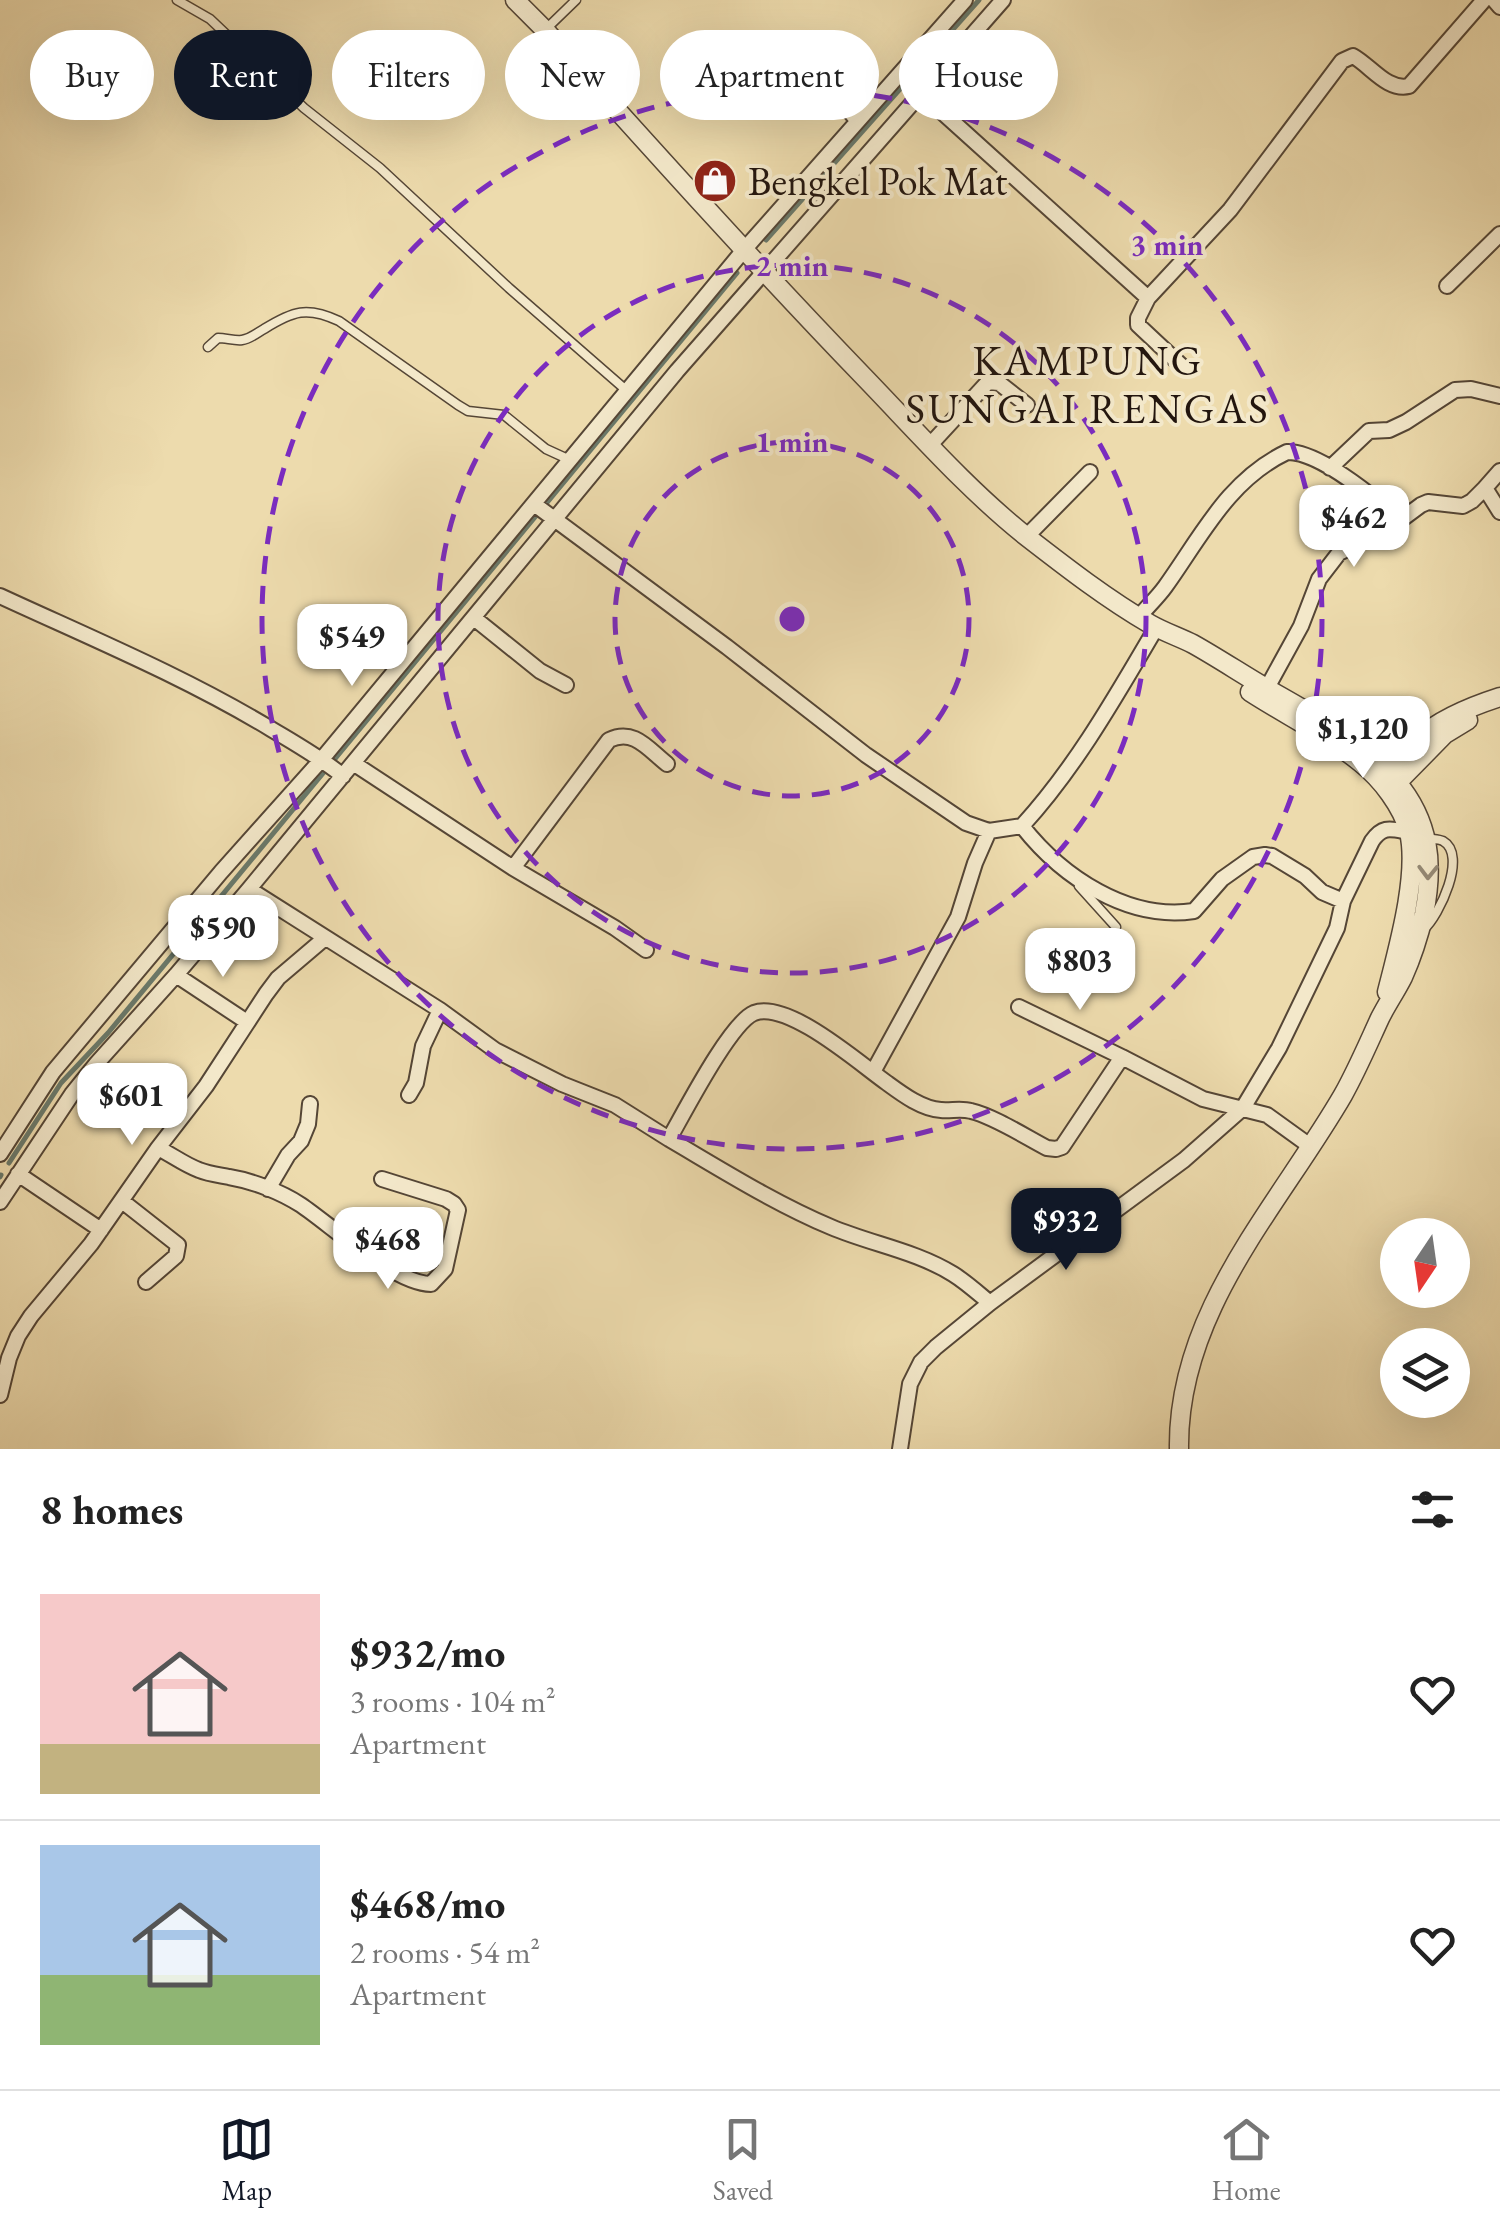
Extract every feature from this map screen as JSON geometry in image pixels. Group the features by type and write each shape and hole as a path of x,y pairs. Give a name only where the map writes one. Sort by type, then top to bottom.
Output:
{"street":[{"path":"515,0 545,30"},
{"path":"0,1154 54,1072 221,872 336,766 474,618 545,511 570,460 743,251 965,0"},
{"path":"978,30 1004,0"},
{"path":"1184,369 1138,326 1148,298 1230,210 1342,61 1353,56 1392,86 1409,86 1484,0"},
{"path":"1494,0 1500,7"},
{"path":"0,1202 93,1064 176,976 248,889 336,766 545,511 677,370 899,119"},
{"path":"626,120 743,251 989,506 1117,604 1381,754 1418,750 1500,706"},
{"path":"950,120 1148,298"},
{"path":"1447,286 1500,234"},
{"path":"930,445 988,382 999,383 1027,404"},
{"path":"1330,468 1369,431 1389,430 1406,422 1455,390 1471,389 1500,396"},
{"path":"1139,618 1229,494 1287,452 1296,452 1330,468 1371,494 1400,520"},
{"path":"1267,688 1301,626 1318,579 1339,553 1390,528 1428,502 1462,506 1472,502 1500,470"},
{"path":"1027,536 1090,472"},
{"path":"1485,488 1500,512"},
{"path":"545,511 866,754 966,823 989,831 1022,826 1041,805 1160,630"},
{"path":"0,596 238,710 513,868 646,950"},
{"path":"474,618 540,672 566,685"},
{"path":"1160,630 1389,783"},
{"path":"1389,783 1441,722 1500,697"},
{"path":"513,868 609,740 618,736 635,738 666,764"},
{"path":"1359,744 1418,830 1381,1016"},
{"path":"1178,1449 1178,1428 1194,1350 1217,1295 1252,1233 1342,1096 1404,975 1424,911 1430,873 1418,830 1414,790 1418,750"},
{"path":"1022,826 1070,875 1141,909 1164,914 1189,912 1200,906 1222,879 1253,857 1265,855 1343,901"},
{"path":"900,1449 910,1384 920,1362 990,1302 1184,1160 1243,1108 1279,1048 1337,928 1343,901 1378,832 1418,830"},
{"path":"873,1072 958,916 989,831"},
{"path":"248,889 440,1010 495,1050 615,1105 732,1178 797,1212 950,1272 990,1302"},
{"path":"0,1395 18,1336 206,1086 278,978 325,938"},
{"path":"176,976 247,1022"},
{"path":"1019,1007 1186,1092 1267,1115 1310,1146"},
{"path":"409,1096 440,1010"},
{"path":"669,1139 728,1040 749,1015 761,1011 818,1031 926,1107 975,1111 1047,1148 1062,1147 1122,1057"},
{"path":"54,1072 93,1064"},
{"path":"268,1189 288,1155 301,1142 310,1104"},
{"path":"158,1148 198,1170 233,1177 299,1204 390,1268 416,1283 431,1284 446,1269 458,1210 446,1199 382,1179"},
{"path":"18,1174 101,1230"},
{"path":"122,1201 178,1245 176,1256 146,1282"}],"lane":[{"path":"177,0 210,19 304,108 380,168 626,390"},
{"path":"545,30 576,0"},
{"path":"208,348 218,338 247,340 292,313 329,316 458,406 504,415 546,449 570,460"},
{"path":"1070,875 1116,927"}],"waterway":[{"path":"766,240 979,0"},
{"path":"9,1163 61,1083 108,1033 737,273"}],"place":[{"name":"Bengkel Pok Mat","path":"715,181"}],"district":[{"name":"KAMPUNG SUNGAI RENGAS","path":"1088,384"}]}
